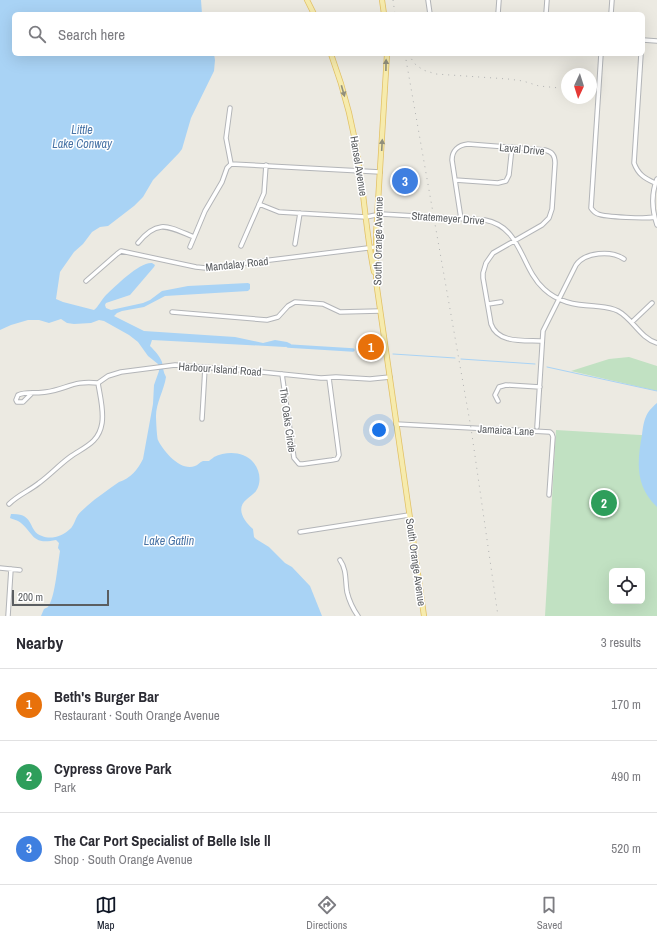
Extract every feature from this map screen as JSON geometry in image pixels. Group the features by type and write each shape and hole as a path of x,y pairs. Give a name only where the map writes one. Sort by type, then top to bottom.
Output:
{"main road":[{"path":"307,0 313,12"},
{"path":"382,0 384,12"},
{"name":"Hansel Avenue","path":"332,56 345,97 353,131 360,171 369,248 376,281"},
{"name":"South Orange Avenue","path":"386,56 376,247 376,281 424,616"}],"street":[{"path":"428,0 430,12"},
{"path":"498,12 499,0"},
{"path":"546,12 548,0"},
{"path":"611,12 612,0"},
{"path":"645,40 657,41"},
{"path":"601,56 591,204 594,211 601,215 646,218 654,217"},
{"path":"641,56 634,163 644,178 656,181 653,200 654,217 657,225"},
{"path":"190,247 205,211 230,165 226,138 230,108"},
{"name":"Laval Drive","path":"461,219 452,156 454,151 460,146 468,144 545,150 552,153 555,159 551,214 542,225 514,241"},
{"path":"455,180 498,183 506,181 509,175 512,147"},
{"path":"230,165 266,165 380,172"},
{"path":"241,246 264,193 266,165"},
{"name":"Stratemeyer Drive","path":"259,204 279,212 366,217 378,214 484,220 498,224 508,231 542,288 558,300 574,305 612,308 623,314 648,338 657,343"},
{"path":"295,244 300,213"},
{"path":"138,243 149,231 160,227 172,228 194,237"},
{"path":"514,241 493,253 486,262 483,273 491,324 493,330 502,337 508,339 542,341"},
{"name":"Mandalay Road","path":"86,281 121,251 206,268 376,247"},
{"path":"538,427 543,331 558,300 576,265 584,256 600,254 616,255 624,258"},
{"path":"172,312 267,320 278,316 292,304 304,302 323,304 340,312 380,311"},
{"path":"488,304 501,302"},
{"path":"632,322 652,303"},
{"name":"Harbour Island Road","path":"32,393 47,392 81,382 98,383 108,376 121,372 158,367 186,366 321,378 370,379 390,377"},
{"path":"202,419 205,368"},
{"name":"The Oaks Circle","path":"282,374 294,458 299,464 332,460 337,458 339,455 329,378"},
{"path":"9,504 17,497 38,484 95,439 100,430 103,416 98,383"},
{"path":"498,401 495,395 499,387 506,385 540,387"},
{"name":"Jamaica Lane","path":"396,424 550,432 553,437 549,495"},
{"path":"300,532 409,515"},
{"path":"340,560 344,566 350,599 358,616"},
{"path":"0,568 20,570"},
{"path":"8,616 10,569"}],"green space":[{"path":"629,357 657,366 657,391 571,371 609,359"},
{"path":"556,430 657,436 657,616 545,616"}],"water":[{"path":"0,0 201,0 202,12 12,12 12,56 214,56 215,60 214,71 191,118 182,149 153,180 143,197 134,206 108,226 100,227 92,232 83,244 74,252 60,272 56,299 94,310 106,295 134,270 152,263 155,265 154,267 130,295 106,303 106,308 111,310 143,303 150,300 162,291 188,286 250,284 250,289 248,291 165,296 144,307 122,311 114,316 144,331 235,337 263,343 275,340 291,344 291,346 285,347 152,340 150,346 161,360 166,377 156,411 157,436 160,445 168,455 184,466 195,466 203,461 209,461 219,455 229,453 240,454 249,458 253,462 259,472 260,480 255,492 243,503 241,510 242,514 253,529 254,537 269,547 285,563 292,567 310,586 322,616 41,616 44,609 49,606 53,595 60,551 58,548 59,543 56,540 41,541 37,539 18,521 10,518 11,514 19,514 28,519 37,534 49,538 57,537 64,534 71,528 79,514 91,503 119,482 127,479 133,473 143,459 153,404 154,385 159,371 158,364 148,356 138,342 129,335 104,321 99,320 91,323 74,324 67,323 61,319 49,323 39,320 28,320 0,330"},
{"path":"657,403 657,507 650,499 641,482 639,473 639,455 644,421 650,410"}],"waterway":[{"path":"288,346 353,350"},
{"path":"393,354 455,358"},
{"path":"461,359 535,364"},
{"path":"547,367 657,391"}],"railway":[{"path":"393,0 395,12"},
{"path":"405,56 471,428 498,616"},
{"path":"409,56 415,64 423,70 436,74 508,79 523,81 539,86 560,88"}],"place":[{"name":"The Car Port Specialist of Belle Isle ll","path":"405,181"},
{"name":"Beth's Burger Bar","path":"371,347"},
{"name":"Cypress Grove Park","path":"604,503"}],"water label":[{"name":"Little Lake Conway","path":"82,137"},
{"name":"Lake Gatlin","path":"169,541"}]}
